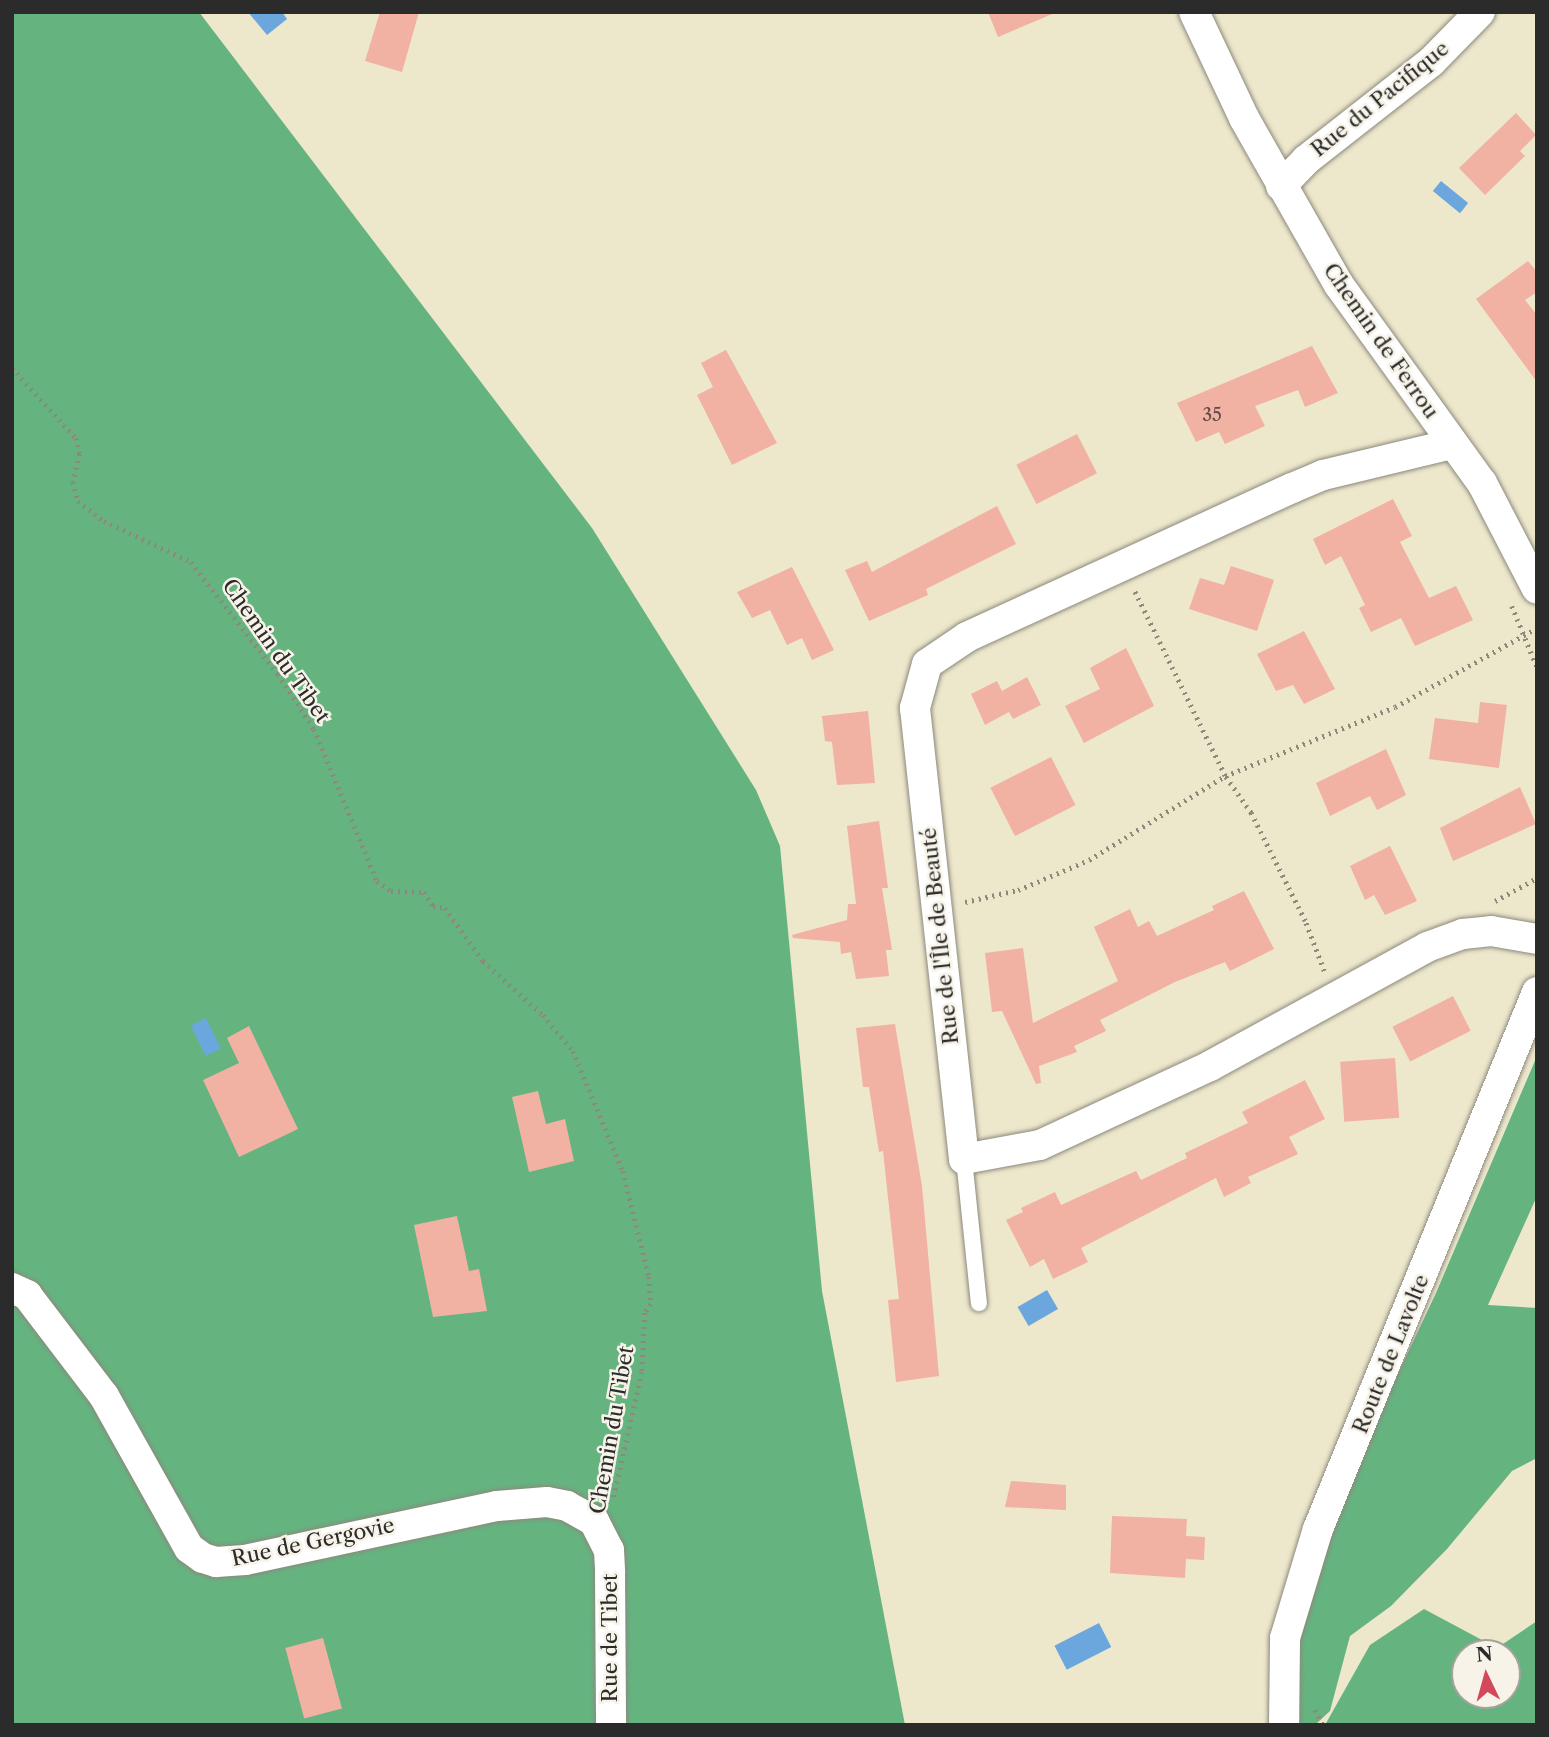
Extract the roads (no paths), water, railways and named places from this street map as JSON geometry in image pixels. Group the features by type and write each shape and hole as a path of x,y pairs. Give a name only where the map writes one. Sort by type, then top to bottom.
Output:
{"street":[{"name":"Chemin de Ferrou","path":"1194,12 1281,186 1356,312 1482,484 1537,589"},
{"name":"Rue du Pacifique","path":"1281,186 1306,160 1431,62 1480,12"},
{"name":"Rue de l'Île de Beauté","path":"964,1159 915,708 927,664 967,637 1323,475 1452,444"},
{"path":"964,1159 1040,1145 1210,1066 1427,947 1463,934 1491,931 1537,939"},
{"name":"Route de Lavolte","path":"1284,1725 1285,1639 1318,1529 1537,992"},
{"name":"Rue de Gergovie","path":"12,1288 27,1295 104,1396 189,1548 203,1558 216,1562 245,1560 441,1515 547,1502 567,1506 594,1521 608,1550"},
{"name":"Rue de Tibet","path":"608,1550 611,1725"}],"lane":[{"path":"964,1159 979,1303"}],"water":[{"path":"248,12 282,12 287,19 267,35"},
{"path":"1441,181 1468,203 1460,213 1433,191"},
{"path":"206,1018 221,1049 206,1056 191,1025"},
{"path":"1047,1290 1058,1309 1029,1326 1018,1307"},
{"path":"1099,1623 1111,1647 1067,1670 1054,1646"}]}
